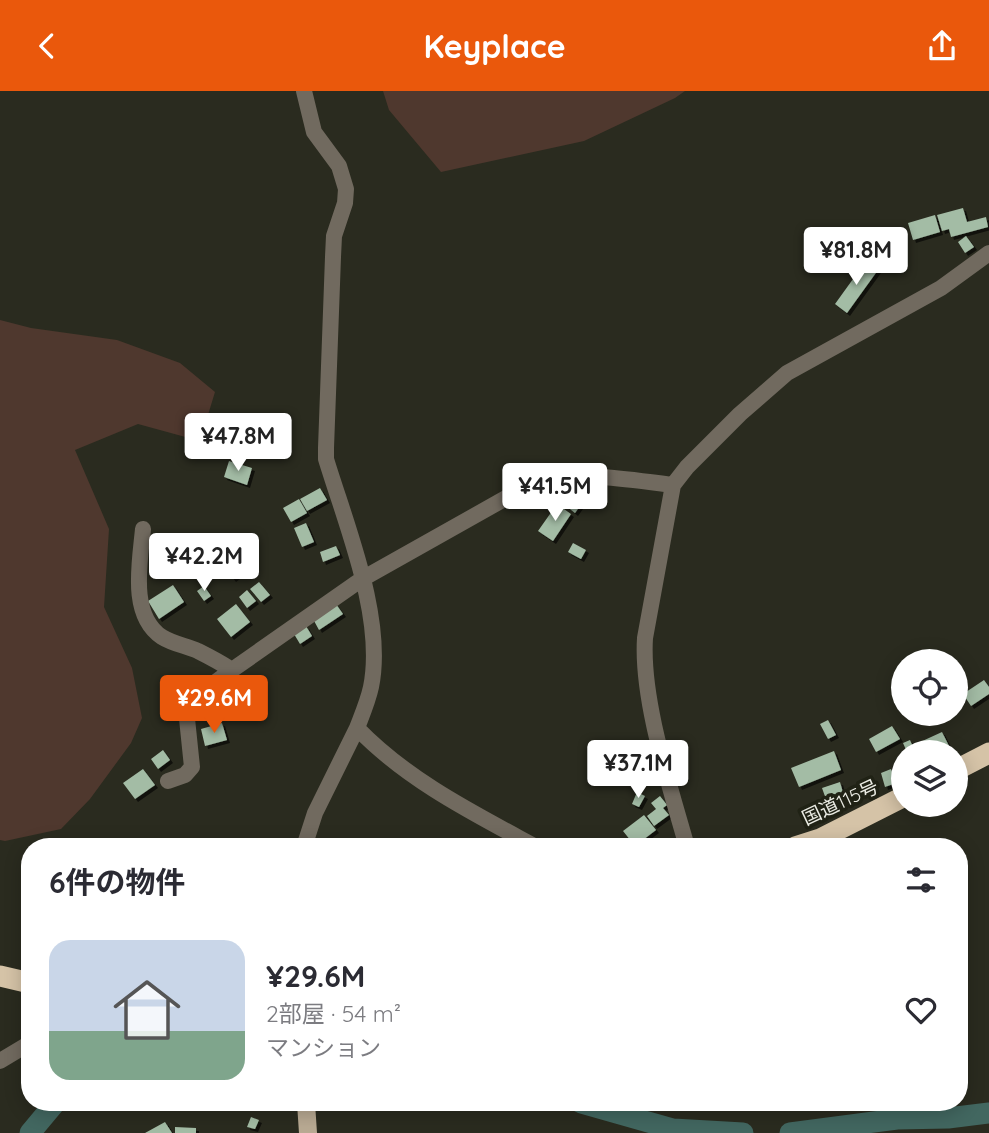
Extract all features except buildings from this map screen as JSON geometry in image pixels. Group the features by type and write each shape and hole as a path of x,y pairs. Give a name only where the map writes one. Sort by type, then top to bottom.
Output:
{"highway":[{"path":"968,764 989,753"},
{"name":"国道115号","path":"822,838 891,803"},
{"path":"0,977 21,981"}],"main road":[{"path":"307,1111 309,1133"}],"street":[{"path":"304,91 314,132 339,166 346,190 334,236 332,257 326,460 362,579 374,653 371,687 357,728 316,813 307,838"},
{"path":"685,838 652,709 644,660 645,638 673,485 687,467 772,384 787,373 941,288 989,253"},
{"path":"168,781 185,775 192,767 186,709 194,698 362,579 538,479 564,475 598,475 673,485"},
{"path":"143,529 139,590 144,614 152,627 163,638 197,651 232,670"},
{"path":"357,728 378,750 419,780 520,838"},
{"path":"0,1061 21,1048"}],"shaded area":[{"path":"383,91 685,91 584,141 441,172 389,110"},
{"path":"0,320 31,328 117,340 180,363 215,392 200,441 138,424 75,450 109,529 104,607 132,668 142,718 131,743 90,799 61,829 5,841 0,840"}],"waterway":[{"path":"30,1133 48,1111"},
{"path":"609,1111 673,1129 743,1133"},
{"path":"790,1133 897,1119 948,1118 989,1113"}]}
